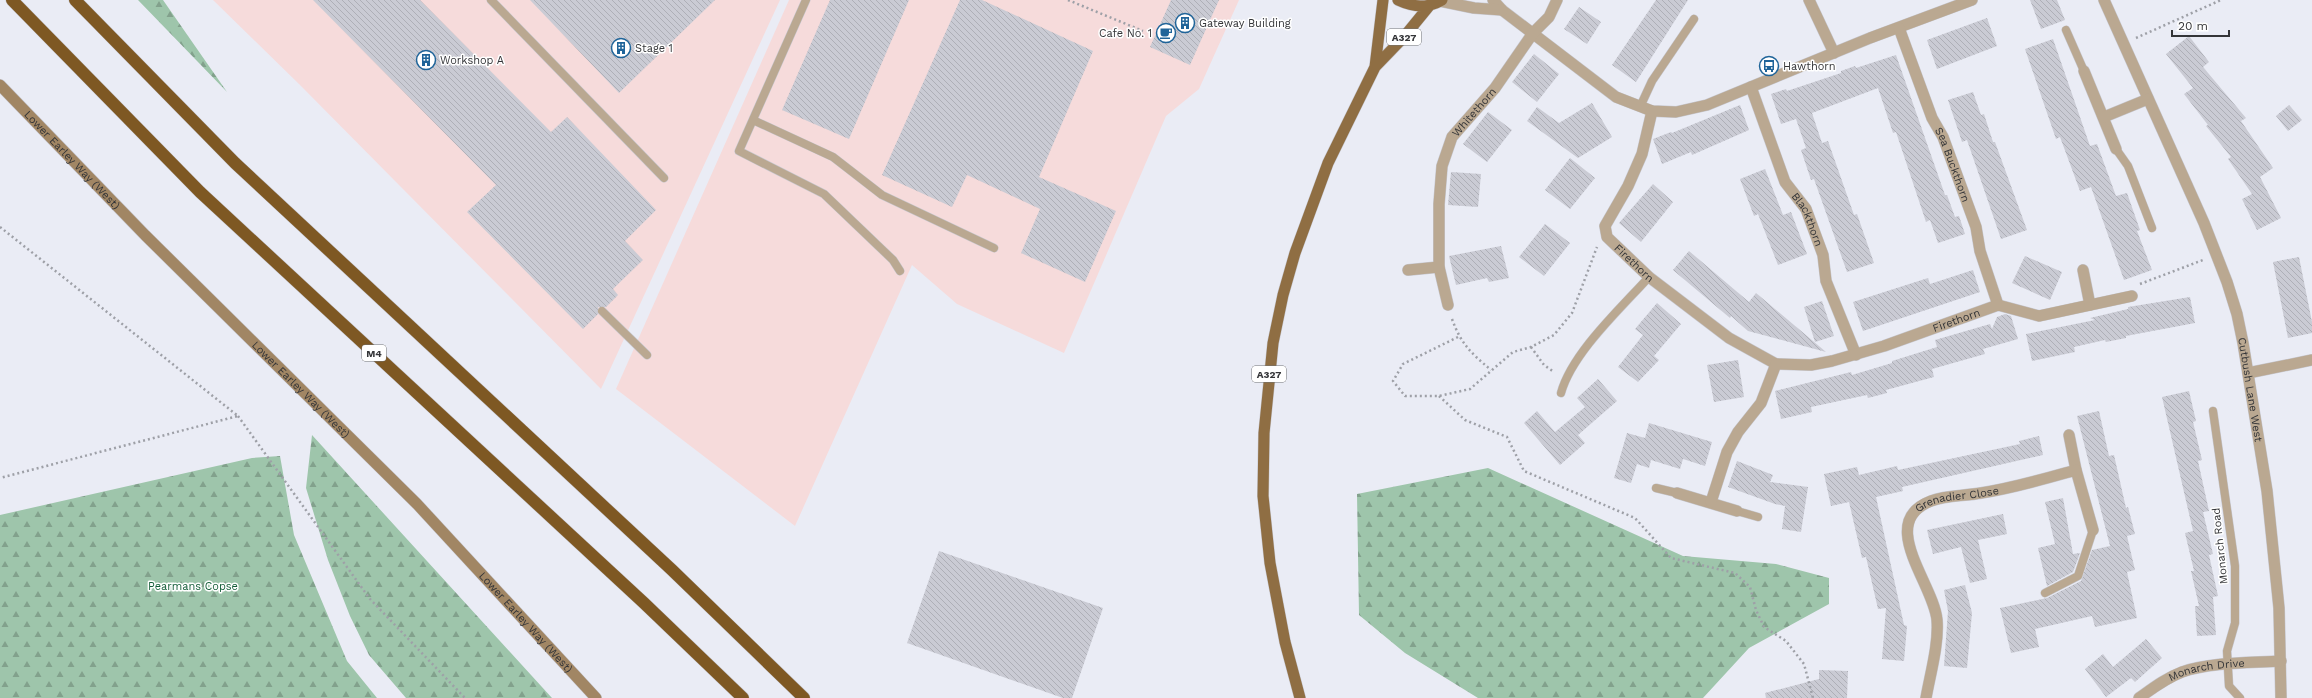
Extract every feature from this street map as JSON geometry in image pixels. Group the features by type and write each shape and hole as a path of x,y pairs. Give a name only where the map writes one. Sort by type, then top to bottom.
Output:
{"highway":[{"name":"M4","path":"12,0 200,192 644,603 743,698"},
{"path":"75,0 235,163 672,570 804,698"}],"main road":[{"name":"A327","path":"1375,67 1383,0"},
{"path":"1398,0 1408,5 1438,2"},
{"name":"A327","path":"1300,698 1285,642 1270,563 1263,496 1268,388 1273,343 1283,295 1305,220 1328,163 1375,67 1438,2"},
{"name":"Lower Earley Way (West)","path":"0,85 145,235 417,504 596,698"}],"street":[{"path":"1493,0 1502,10 1616,97 1652,111 1676,112 1690,110 1970,0"},
{"name":"Whitethorn","path":"1448,305 1439,267 1439,204 1442,166 1452,137 1495,88 1533,33 1549,17 1557,0"},
{"path":"1809,0 1834,53"},
{"name":"Cutbush Lane West","path":"2104,0 2204,223 2227,282 2240,328 2268,499 2279,608 2281,698"},
{"path":"1438,2 1474,8 1502,10"},
{"name":"Sea Buckthorn","path":"1899,28 1932,118 1943,137 1976,228 1980,251 1998,304"},
{"path":"2084,71 2116,149"},
{"name":"Blackthorn","path":"1750,87 1785,182 1806,209 1823,255 1826,281 1856,355"},
{"path":"2104,117 2148,99"},
{"name":"Firethorn","path":"1652,111 1642,154 1628,186 1605,226 1607,237 1649,277 1729,338 1776,364 1811,365 1856,355 1961,319 1998,304"},
{"path":"1408,270 1439,267"},
{"path":"2083,270 2090,305"},
{"path":"1998,304 2039,316 2132,296"},
{"path":"2248,374 2312,360"},
{"path":"1711,502 1727,452 1738,432 1761,403 1776,364"},
{"path":"2069,435 2076,470 2093,530"},
{"name":"Grenadier Close","path":"1926,698 1933,658 1937,620 1931,596 1912,559 1907,536 1908,521 1917,507 1932,500 2028,484 2076,470"},
{"path":"1677,493 1737,511"},
{"name":"Monarch Drive","path":"2139,698 2166,680 2183,672 2228,665 2281,662"}],"lane":[{"path":"491,0 664,178"},
{"path":"806,0 739,151 824,194 893,260 900,271"},
{"path":"1640,107 1652,81 1694,19"},
{"path":"2066,30 2084,71"},
{"path":"753,120 833,157 882,195 994,248"},
{"path":"2116,149 2128,166 2152,228"},
{"path":"1561,393 1565,380 1582,352 1649,277"},
{"path":"602,310 647,355"},
{"name":"Monarch Road","path":"2213,411 2235,566 2235,623 2228,651 2228,686 2240,698"},
{"path":"1656,488 1677,493"},
{"path":"1737,511 1758,517"},
{"path":"2044,593 2078,576 2093,530"}],"path":[{"path":"1068,0 1143,31"},
{"path":"2125,48 2139,36 2221,0"},
{"path":"0,227 238,416 370,599 465,698"},
{"path":"1458,336 1403,364 1393,381 1406,396 1440,396 1470,388 1513,352 1531,347 1554,335 1572,313 1598,245 1607,237"},
{"path":"2132,296 2140,284 2206,260"},
{"path":"1448,305 1458,336 1471,353 1491,370"},
{"path":"1531,347 1544,365 1565,380"},
{"path":"1440,396 1465,420 1508,437 1524,471 1635,518 1671,558 1735,573 1750,587 1756,610 1764,627 1786,640 1804,664 1813,698"},
{"path":"0,478 238,416"}],"shaded area":[{"path":"213,0 780,0 601,389 299,84"},
{"path":"789,0 1239,0 1199,89 1166,116 1064,353 957,304 912,265 795,526 616,389"}],"green space":[{"path":"138,0 163,0 227,92"},
{"path":"312,435 552,698 406,698 369,655 350,616 328,560 306,488"},
{"name":"Pearmans Copse","path":"280,456 294,535 347,661 377,698 0,698 0,515 252,458"},
{"path":"1488,468 1683,556 1776,564 1829,578 1829,604 1749,648 1703,698 1478,698 1405,653 1359,615 1357,494"}],"building":[{"path":"313,0 420,0 551,132 567,117 656,210 625,241 643,260 613,289 618,295 606,307 598,307 598,314 583,329 467,212 496,185"},
{"name":"Stage 1","path":"530,0 715,0 619,93"},
{"path":"830,0 909,0 849,139 782,110"},
{"path":"960,0 982,0 1093,51 1039,177 1116,211 1085,282 1021,253 1040,209 967,175 952,207 882,175"},
{"name":"Gateway Building","path":"1171,0 1219,0 1190,65 1150,47"},
{"path":"1656,0 1688,0 1636,82 1612,65"},
{"path":"2030,0 2057,0 2065,20 2041,29"},
{"path":"1579,7 1601,22 1587,44 1564,29"},
{"path":"1987,18 1997,46 1937,69 1927,40"},
{"path":"2189,36 2209,62 2203,67 2246,118 2241,121 2273,168 2260,177 2281,218 2257,230 2242,199 2252,194 2228,159 2231,157 2206,126 2208,125 2184,94 2193,88 2166,54"},
{"path":"2053,39 2090,146 2097,144 2116,196 2127,193 2140,230 2137,231 2152,270 2124,280 2091,187 2080,191 2060,137 2056,139 2025,49"},
{"path":"1534,54 1559,74 1537,102 1512,82"},
{"path":"1896,55 1945,195 1947,195 1955,217 1959,216 1965,234 1938,243 1930,220 1926,222 1896,132 1893,133 1878,88 1812,113 1822,143 1828,141 1854,215 1857,214 1874,263 1847,272 1814,179 1811,180 1801,150 1806,148 1796,119 1781,124 1771,94 1786,89 1787,91 1841,73 1841,71 1855,66 1856,68"},
{"path":"1973,92 1981,115 1984,114 1993,142 1995,142 2027,230 2001,239 1967,140 1962,142 1948,100"},
{"path":"1592,103 1612,137 1578,158 1527,121 1537,107 1559,123"},
{"path":"1740,105 1749,130 1692,155 1691,152 1662,164 1653,139 1671,132 1672,133"},
{"path":"2289,105 2302,120 2288,131 2276,116"},
{"path":"1488,112 1512,130 1487,162 1463,144"},
{"path":"1570,158 1595,178 1570,209 1545,190"},
{"path":"1765,169 1783,215 1791,212 1807,254 1778,265 1758,214 1754,216 1740,179"},
{"path":"1451,172 1481,174 1478,207 1448,205"},
{"path":"1653,184 1673,202 1641,242 1619,223"},
{"path":"1545,224 1570,243 1544,276 1519,257"},
{"path":"1501,246 1509,278 1489,282 1487,278 1456,285 1449,256"},
{"path":"1689,251 1749,302 1756,293 1826,352 1748,331 1731,316 1730,318 1673,270"},
{"path":"2025,256 2062,272 2050,300 2012,283"},
{"path":"2299,257 2312,322 2312,333 2288,338 2273,262"},
{"path":"1973,270 1980,292 1863,331 1853,302 1928,278 1930,284"},
{"path":"2190,297 2195,323 2126,336 2126,338 2106,342 2105,340 2074,347 2075,352 2032,361 2026,334 2095,320 2090,318 2128,309 2128,307"},
{"path":"1822,301 1834,336 1815,342 1804,307"},
{"path":"1657,303 1681,324 1654,356 1659,360 1638,382 1618,367 1643,335 1635,329"},
{"path":"2005,314 2011,316 2018,339 1983,349 1985,354 1932,369 1934,377 1886,390 1887,393 1868,398 1867,395 1811,407 1812,412 1781,419 1775,391 1851,372 1852,375 1892,363 1892,361 1937,347 1935,340 1990,324 1992,329 1997,317"},
{"path":"1738,360 1744,397 1714,402 1707,365"},
{"path":"1598,379 1617,401 1578,435 1585,443 1560,465 1524,423 1537,411 1555,432 1585,407 1577,398"},
{"path":"2189,391 2196,421 2193,422 2202,460 2198,461 2209,511 2203,512 2213,554 2209,555 2218,596 2213,597 2216,635 2197,636 2195,606 2199,606 2191,571 2194,571 2185,533 2193,531 2162,397"},
{"path":"2099,411 2109,456 2114,455 2126,508 2128,507 2135,534 2127,536 2135,570 2127,572 2137,618 2095,627 2092,616 2035,629 2039,647 2011,653 2000,608 2047,598 2081,581 2092,550 2110,546 2077,416"},
{"path":"1649,423 1712,442 1705,466 1683,459 1680,469 1651,460 1649,468 1637,464 1631,483 1614,478 1627,433 1645,438"},
{"path":"2039,436 2043,455 1902,487 1903,491 1876,497 1904,625 1907,626 1904,661 1882,659 1886,608 1878,609 1866,557 1862,558 1849,502 1831,506 1824,474 1857,467 1859,475 1897,466 1898,470 2020,444 2019,441"},
{"path":"1737,461 1773,475 1770,482 1808,487 1801,532 1782,529 1785,506 1775,504 1728,487"},
{"path":"2063,498 2073,554 2080,553 2073,572 2047,586 2038,548 2055,544 2045,502"},
{"path":"2003,514 2007,534 1978,540 1987,579 1970,583 1961,547 1933,554 1927,530"},
{"path":"939,551 1103,608 1072,698 1063,698 907,643"},
{"path":"1965,585 1972,613 1967,668 1944,666 1948,611 1944,590"},
{"path":"2146,639 2162,658 2135,682 2131,678 2106,697 2085,669 2103,654 2113,667"},
{"path":"1819,670 1848,671 1847,698 1766,698 1765,693 1819,679"}],"place":[{"name":"Gateway Building","path":"1185,23"},
{"name":"Cafe No. 1","path":"1166,33"},
{"name":"Stage 1","path":"621,48"},
{"name":"Workshop A","path":"426,60"},
{"name":"Hawthorn","path":"1769,66"}]}
